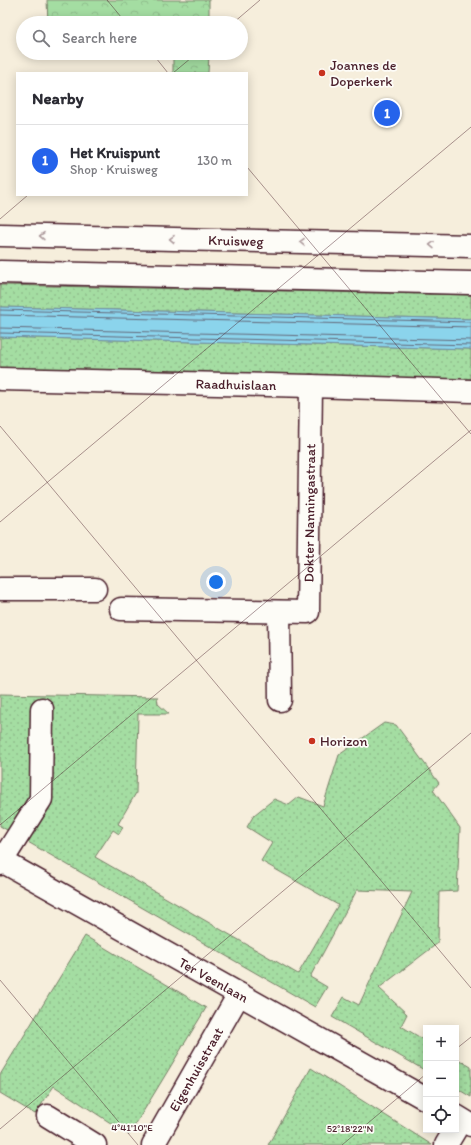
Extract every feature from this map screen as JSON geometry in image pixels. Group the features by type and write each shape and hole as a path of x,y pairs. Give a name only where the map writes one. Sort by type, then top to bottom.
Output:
{"street":[{"name":"Kruisweg","path":"0,234 471,246"},
{"path":"0,272 471,283"},
{"name":"Raadhuislaan","path":"0,379 471,391"},
{"name":"Dokter Nanningastraat","path":"121,609 308,612 311,386"},
{"path":"0,589 95,589"},
{"path":"279,612 280,700"},
{"name":"Ter Veenlaan","path":"42,710 41,799 1,862 423,1097"},
{"name":"Eigenhuisstraat","path":"153,1145 239,994"},
{"path":"48,1116 95,1145"},
{"path":"446,1145 460,1123"}],"green space":[{"path":"47,0 209,0 209,16 48,16"},
{"path":"173,60 209,60 208,72 173,72"},
{"path":"0,285 471,295 471,319 0,307"},
{"path":"0,337 471,349 471,379 0,370"},
{"path":"0,694 157,697 158,704 169,714 138,714 136,793 118,824 123,827 119,834 113,830 95,857 298,974 338,905 261,861 272,843 247,827 254,815 274,799 289,805 299,797 323,806 339,755 384,723 396,725 439,783 433,790 460,828 457,891 439,892 438,943 379,988 407,1014 401,1026 423,1039 423,1069 332,1017 344,997 359,1005 412,892 357,890 310,977 327,987 315,1007 0,826"},
{"path":"85,936 206,1008 129,1135 54,1086 35,1114 0,1093 0,1075"},
{"path":"459,1060 471,1067 471,1097 459,1090"},
{"path":"311,1068 432,1145 268,1145"}],"water":[{"path":"0,307 471,319 471,349 0,337"}],"place":[{"name":"Joannes de Doperkerk","path":"322,73"},
{"name":"Het Kruispunt","path":"387,113"},
{"name":"Horizon","path":"312,741"}]}
